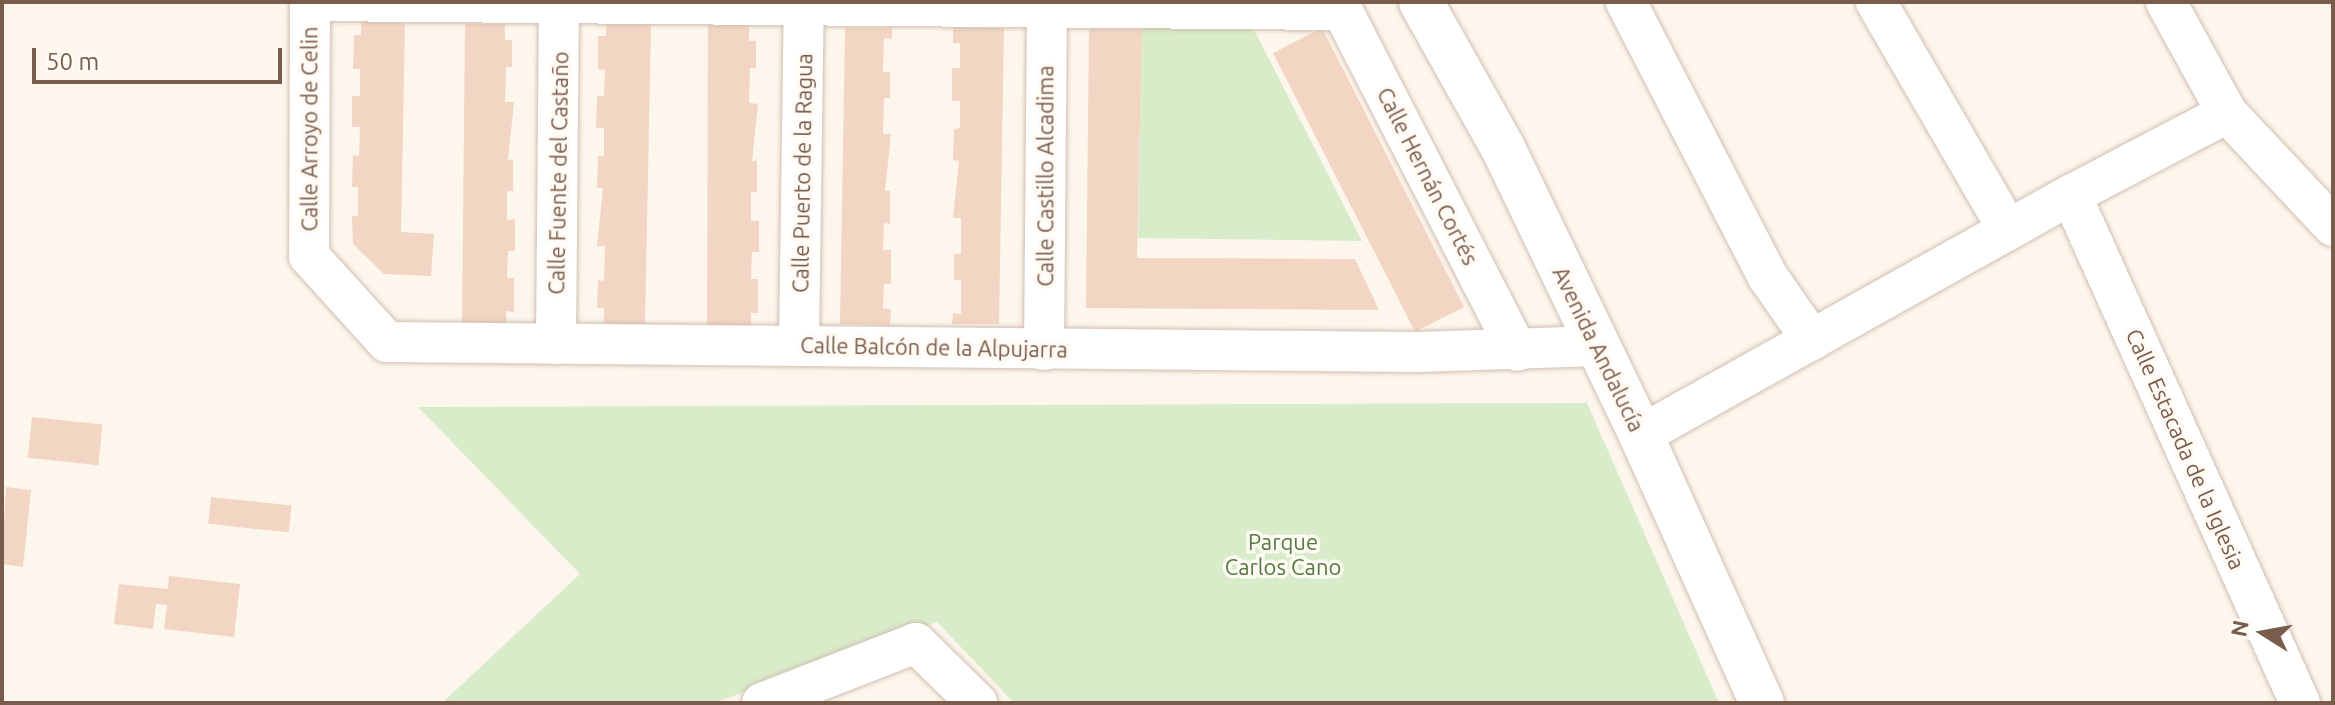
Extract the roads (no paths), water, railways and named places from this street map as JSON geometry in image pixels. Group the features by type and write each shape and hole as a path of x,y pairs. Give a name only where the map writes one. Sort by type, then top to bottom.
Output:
{"main road":[{"name":"Avenida Andalucía","path":"1421,2 1503,148 1641,435 1762,703"}],"street":[{"path":"1626,2 1768,277 1812,340"},
{"path":"1876,2 2008,230"},
{"path":"2166,2 2227,113 2333,226"},
{"path":"310,4 1342,9"},
{"name":"Calle Arroyo de Celin","path":"309,256 310,4"},
{"name":"Calle Fuente del Castaño","path":"556,344 559,5"},
{"name":"Calle Puerto de la Ragua","path":"799,344 804,6"},
{"name":"Calle Castillo Alcadima","path":"1044,350 1047,7"},
{"name":"Calle Hernán Cortés","path":"1342,9 1517,351"},
{"path":"1641,435 2071,195 2227,113"},
{"name":"Calle Estacada de la Iglesia","path":"2071,195 2300,703"},
{"name":"Calle Balcón de la Alpujarra","path":"309,256 387,342 799,344 1044,350 1517,351 1597,346"},
{"path":"762,703 916,643 977,703"}],"park label":[{"name":"Parque Carlos Cano","path":"1283,554"}]}
